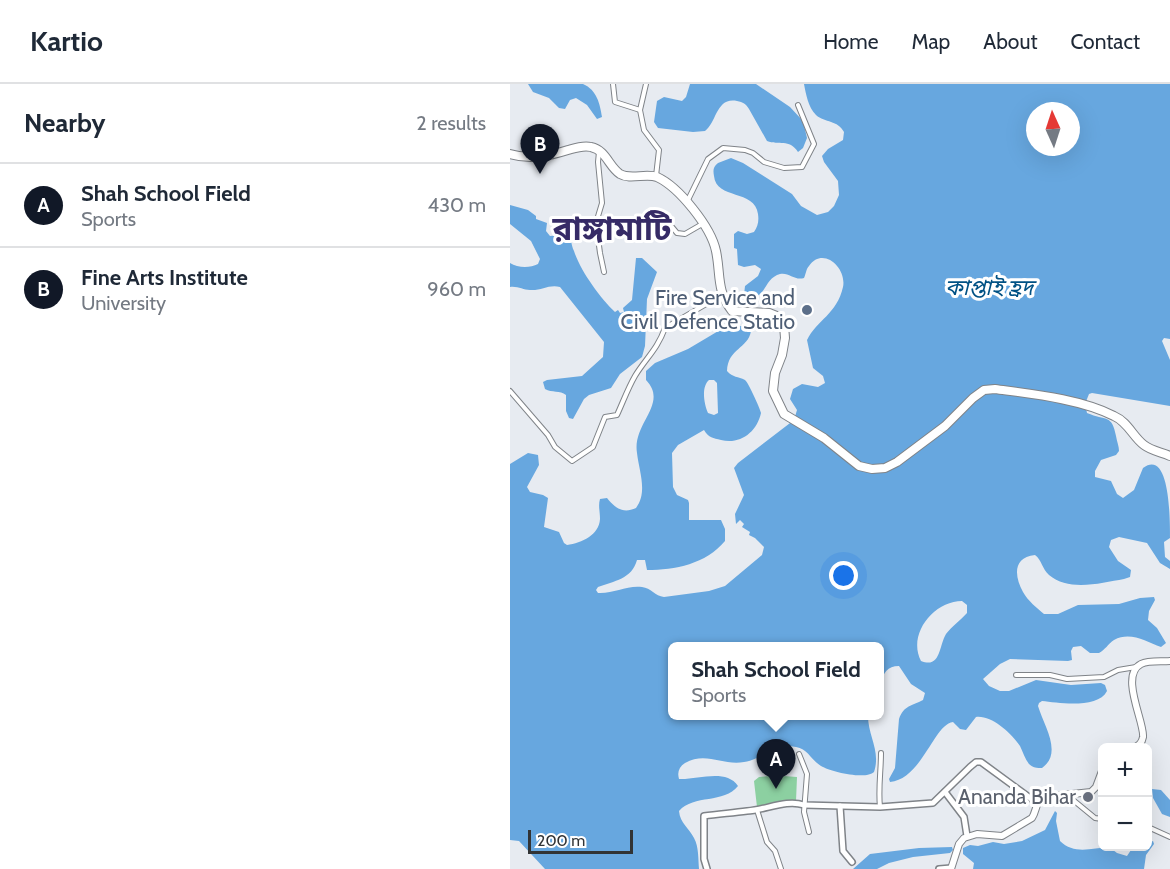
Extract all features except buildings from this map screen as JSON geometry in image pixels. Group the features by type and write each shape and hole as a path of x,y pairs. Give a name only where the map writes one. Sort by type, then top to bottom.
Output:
{"highway":[{"path":"510,154 534,158 591,147 599,151 619,174 656,177 687,202 704,223 716,248 722,298 732,311 769,313 779,317 784,325 785,338 782,355 775,373 772,391 784,414 824,438 859,466 872,470 885,468 897,462 945,426 978,394 984,390 995,389 1084,404 1117,417 1150,450 1170,456"}],"main road":[{"path":"1140,743 1143,735 1134,699 1134,679 1137,668 1143,663 1170,661"},
{"path":"951,868 959,844 967,836 977,834 1002,836 1032,818 1037,803 1044,797 1091,792 1098,779"}],"street":[{"path":"613,84 615,102 640,110"},
{"path":"646,84 640,110 644,130 659,150 656,177"},
{"path":"687,202 708,159 723,148 745,150 764,162 784,168 802,167 814,144 798,105"},
{"path":"599,151 602,203 596,223 604,272"},
{"path":"672,227 677,233 686,234 704,223"},
{"path":"510,391 548,435 555,447 572,461 593,447 605,417 617,415 635,375 652,354 665,328 708,303 722,298"},
{"path":"1016,675 1050,675 1067,679 1104,677 1118,670 1137,668"},
{"path":"880,807 878,790 881,753"},
{"path":"799,754 807,774 804,805 809,832"},
{"path":"707,869 704,859 704,816 796,803 880,807 933,803 976,762 981,762 1037,803"},
{"path":"945,792 964,817 967,836"},
{"path":"1066,794 1098,818"},
{"path":"840,806 843,851 852,862"},
{"path":"757,810 767,842 775,851 781,869"},
{"path":"1152,827 1170,837"},
{"path":"939,869 951,868"}],"green space":[{"path":"779,775 779,777 797,777 796,801 757,807 754,781 759,777"}],"water":[{"path":"528,84 583,84 595,94 602,117 597,119 587,105 576,98 570,100 565,109 559,108 549,98 533,92"},
{"path":"690,84 756,84 790,107 803,121 807,138 803,148 798,152 791,145 767,141 748,107 737,101 730,101 721,106 705,131 658,128 654,122 657,101 664,97 682,101 686,97"},
{"name":"কাপ্তাই হ্রদ","path":"804,84 1170,84 1170,339 1164,338 1162,341 1170,360 1170,406 1092,393 1089,394 1085,404 1087,413 1110,421 1119,447 1116,455 1101,460 1095,471 1095,477 1111,481 1117,494 1123,498 1134,490 1143,468 1152,464 1159,468 1167,488 1169,502 1170,538 1164,542 1165,557 1170,561 1170,569 1160,563 1147,543 1119,537 1111,540 1109,547 1118,561 1131,570 1130,577 1124,579 1085,585 1066,583 1049,575 1035,555 1023,559 1017,568 1018,580 1025,595 1044,614 1058,614 1078,605 1119,604 1154,597 1148,620 1157,628 1166,643 1161,647 1138,638 1126,637 1114,640 1099,653 1090,653 1081,646 1073,647 1072,660 1068,661 1010,659 1000,664 983,679 989,686 1000,691 1009,691 1036,680 1071,685 1101,683 1105,685 1107,691 1102,697 1087,703 1042,701 1039,703 1038,706 1052,747 1048,762 1042,768 1029,764 1020,746 1001,726 988,719 976,717 966,730 960,729 953,722 946,725 911,772 901,779 890,782 889,779 895,768 899,719 906,708 923,700 925,693 911,684 899,666 892,667 884,674 884,642 668,642 668,720 869,720 876,757 874,772 856,775 832,771 818,764 804,750 787,746 773,749 744,762 736,763 707,758 693,760 680,768 679,779 719,776 726,777 738,786 725,795 693,802 679,811 681,819 696,842 699,869 545,869 519,841 510,840 510,464 528,453 538,455 539,465 527,487 530,492 548,498 544,527 559,532 567,545 589,537 599,525 600,499 607,498 623,510 636,508 640,502 642,488 637,442 654,397 646,380 646,371 655,363 688,349 720,330 739,326 748,327 751,331 749,337 734,353 728,363 727,371 745,380 751,390 761,413 756,426 747,436 735,441 713,438 704,430 678,445 672,453 673,487 677,495 688,500 689,520 721,520 725,529 725,541 709,555 679,567 647,570 645,560 637,560 627,575 598,587 596,590 598,593 604,593 642,587 664,597 709,591 725,586 762,555 764,547 749,535 750,532 742,527 744,524 740,520 736,524 735,514 744,495 734,468 794,420 797,410 790,399 793,389 802,384 818,387 825,383 823,376 813,368 807,340 836,304 843,287 843,280 838,267 833,262 821,258 809,266 804,278 777,275 760,294 751,297 744,295 745,286 758,276 761,269 755,265 744,267 738,265 734,234 738,231 747,234 754,232 758,223 758,214 750,201 721,189 716,183 714,170 718,163 731,158 792,194 801,206 817,215 828,212 839,195 838,181 822,156 828,149 843,140 844,132 835,123 813,112","holes":["714,380 717,383 718,413 714,415 708,413 704,396 706,383","962,601 967,605 967,613 946,634 936,659 928,663 921,661 918,640 920,630 926,621 933,613 952,602"]},
{"path":"510,205 528,210 536,216 536,219 547,223 546,231 550,236 562,235 566,230 570,231 572,246 581,267 597,292 615,312 618,310 620,313 624,312 623,308 632,300 636,258 642,258 657,272 647,299 645,346 642,357 620,374 611,388 589,395 584,399 573,419 569,418 566,411 566,395 545,389 543,382 582,376 603,357 604,342 560,287 527,290 510,287 510,263 528,267 538,264 540,259 531,241 510,224"},
{"path":"1152,789 1161,790 1170,800 1170,817 1162,814 1153,798"},
{"path":"1055,811 1060,841 1065,845 1083,850 1098,848 1098,851 1114,851 1127,856 1130,851 1149,851 1144,869 973,869 974,863 963,854 963,848 970,845 1022,841 1045,830"},
{"path":"952,847 953,850 950,853 913,857 889,863 877,869 853,869 870,854 919,848"}],"place":[{"name":"Fine Arts Institute","path":"540,174"},
{"name":"Fire Service and Civil Defence Statio","path":"807,310"},
{"name":"Shah School Field","path":"776,789"},
{"name":"Ananda Bihar","path":"1088,797"}],"district":[{"name":"রাঙ্গামাটি","path":"612,228"}]}
